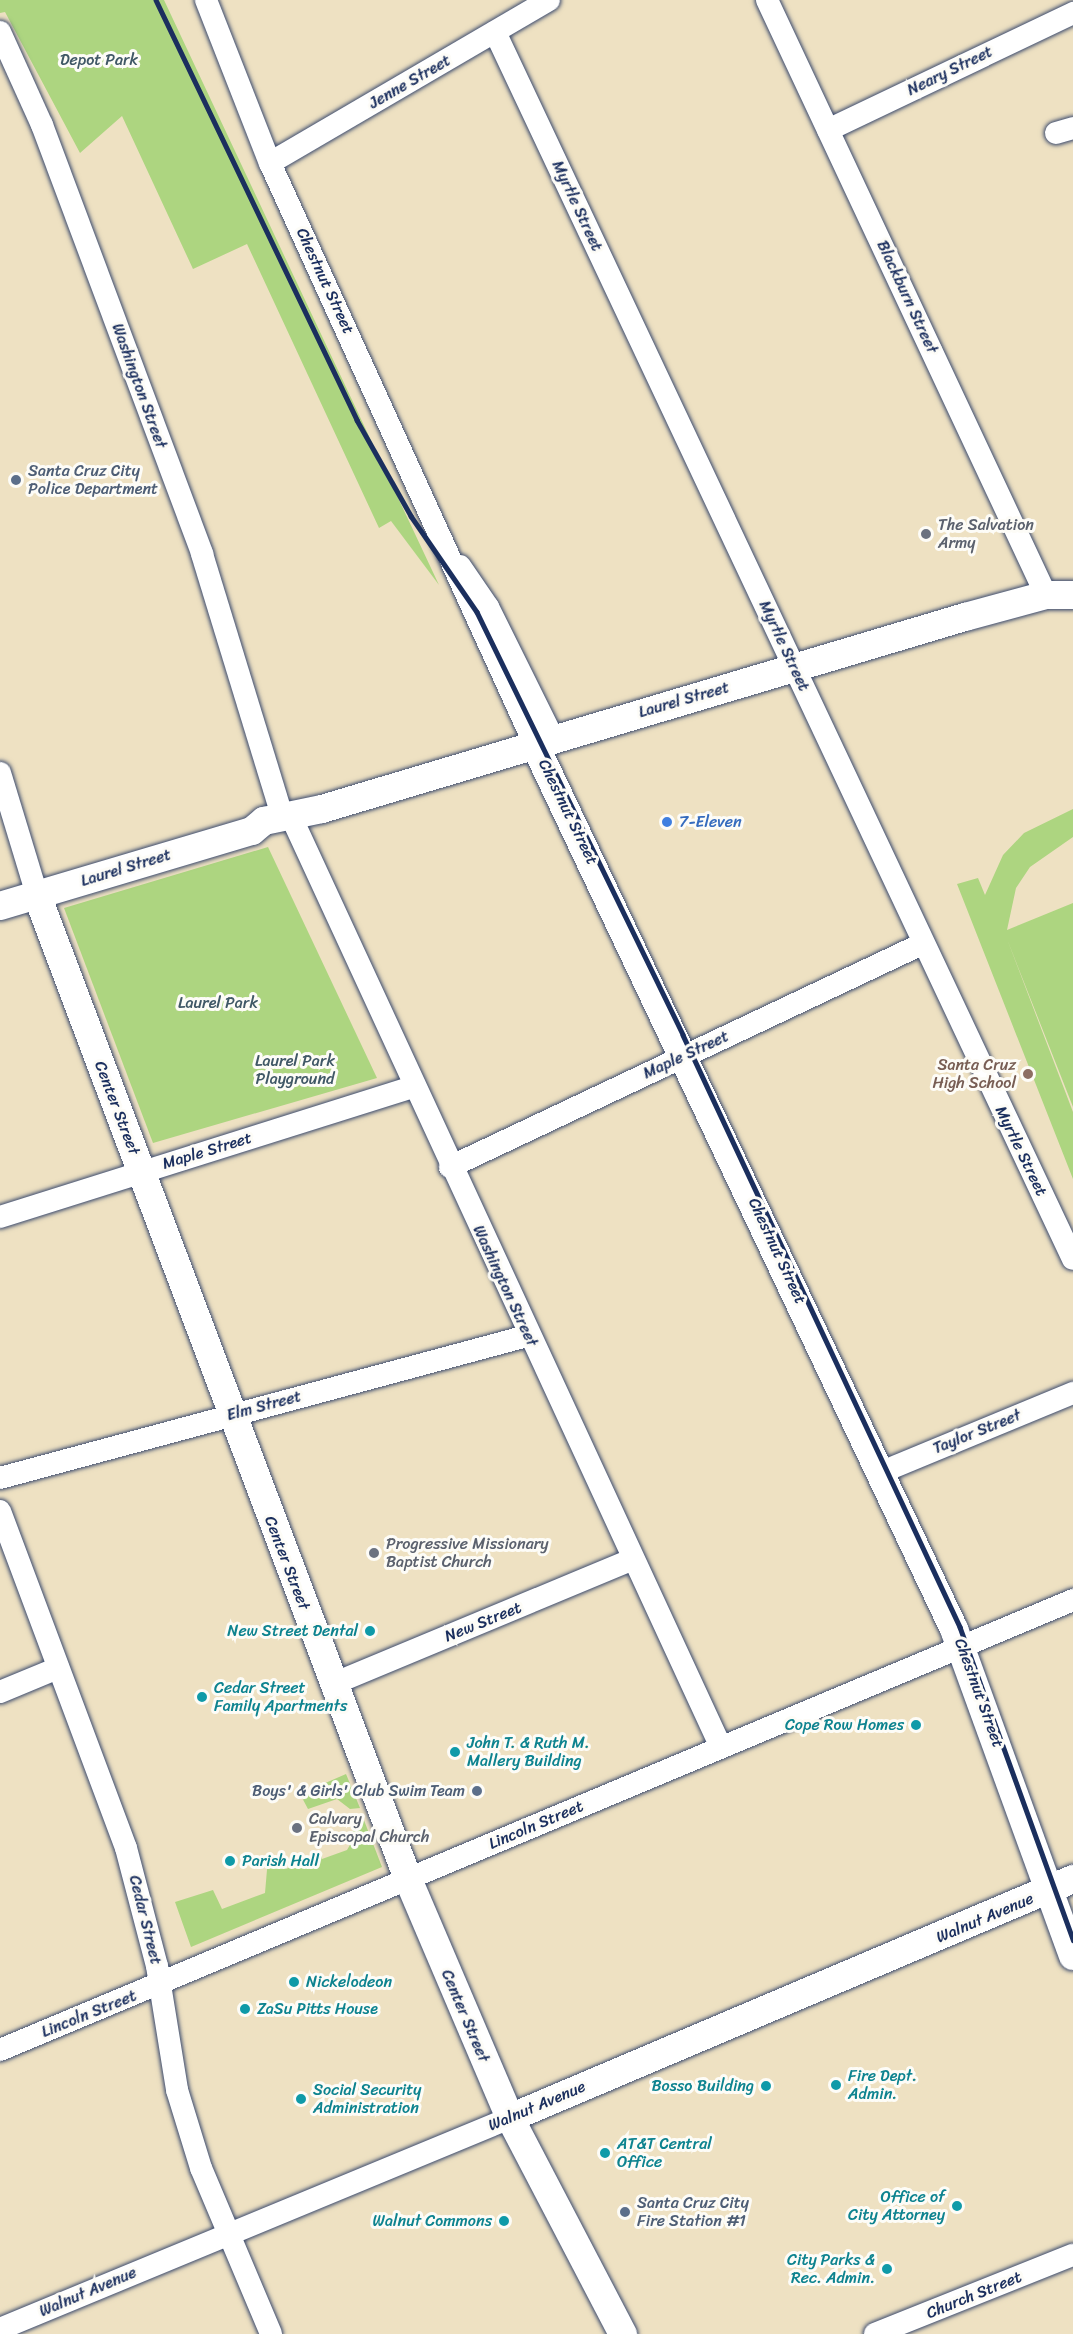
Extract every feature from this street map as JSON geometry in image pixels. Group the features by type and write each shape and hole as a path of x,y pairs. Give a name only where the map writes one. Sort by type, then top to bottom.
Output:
{"main road":[{"name":"Laurel Street","path":"0,906 289,820 313,820 322,809 544,740 1060,595 1073,575"},
{"name":"Chestnut Street","path":"544,740 889,1469 968,1643 1073,1910"},
{"name":"Center Street","path":"37,895 408,1879 510,2118 623,2334"},
{"name":"Chestnut Street","path":"1062,1884 1073,1956"},
{"name":"Walnut Avenue","path":"510,2118 1062,1884"}],"street":[{"name":"Chestnut Street","path":"206,0 270,163 453,559 472,614 544,740"},
{"name":"Jenne Street","path":"270,163 549,0"},
{"name":"Blackburn Street","path":"767,0 828,130 1060,595"},
{"name":"Neary Street","path":"828,130 1073,13"},
{"name":"Washington Street","path":"0,32 50,147 202,554 289,820 415,1086 527,1336 720,1745"},
{"name":"Myrtle Street","path":"495,32 795,668 922,944 1073,1259"},
{"name":"Center Street","path":"0,773 37,895"},
{"name":"Maple Street","path":"450,1167 922,944"},
{"name":"Maple Street","path":"0,1217 140,1170 415,1086"},
{"name":"Elm Street","path":"0,1478 527,1336"},
{"name":"Taylor Street","path":"889,1469 1073,1393"},
{"name":"Cedar Street","path":"0,1511 126,1848 159,1987 177,2090 227,2235 271,2334"},
{"name":"New Street","path":"333,1684 633,1559"},
{"name":"Lincoln Street","path":"0,2050 159,1987 720,1745 1073,1600"},
{"path":"0,1692 58,1668"},
{"name":"Walnut Avenue","path":"0,2329 510,2118"},
{"name":"Church Street","path":"875,2334 1073,2255"}],"green space":[{"name":"Depot Park","path":"0,0 164,0 439,585 391,521 379,528 247,244 193,269 122,116 80,153 5,12 0,13"},
{"path":"1073,809 1073,837 1030,867 1016,888 1007,930 1073,903 1073,1107 1007,939 1073,1112 1073,1179 957,884 978,878 985,895 1003,855 1024,833"},
{"name":"Laurel Park","path":"268,847 377,1078 153,1143 64,908"},
{"path":"346,1774 360,1808 350,1809 337,1799 308,1809 300,1794"},
{"path":"362,1815 382,1867 191,1947 175,1902 213,1890 222,1909 265,1893 268,1858 282,1858 286,1869 322,1853 322,1859 347,1850 354,1838 352,1822"}],"railway":[{"path":"156,0 357,420 411,516 477,612 683,1035 960,1627 1073,1940"}],"place":[{"name":"Santa Cruz City Police Department","path":"16,480"},
{"name":"The Salvation Army","path":"926,534"},
{"name":"7-Eleven","path":"667,822"},
{"name":"Santa Cruz High School","path":"1028,1074"},
{"name":"Progressive Missionary Baptist Church","path":"374,1553"},
{"name":"New Street Dental","path":"370,1631"},
{"name":"Cedar Street Family Apartments","path":"202,1697"},
{"name":"Cope Row Homes","path":"916,1725"},
{"name":"John T. & Ruth M. Mallery Building","path":"455,1752"},
{"name":"Boys' & Girls' Club Swim Team","path":"477,1791"},
{"name":"Calvary Episcopal Church","path":"297,1828"},
{"name":"Parish Hall","path":"230,1861"},
{"name":"Nickelodeon","path":"294,1982"},
{"name":"ZaSu Pitts House","path":"245,2009"},
{"name":"Fire Dept. Admin.","path":"836,2085"},
{"name":"Bosso Building","path":"766,2086"},
{"name":"Social Security Administration","path":"301,2099"},
{"name":"AT&T Central Office","path":"605,2153"},
{"name":"Office of City Attorney","path":"957,2206"},
{"name":"Santa Cruz City Fire Station #1","path":"625,2212"},
{"name":"Walnut Commons","path":"504,2221"},
{"name":"City Parks & Rec. Admin.","path":"887,2269"}],"park label":[{"name":"Laurel Park Playground","path":"295,1070"}]}
